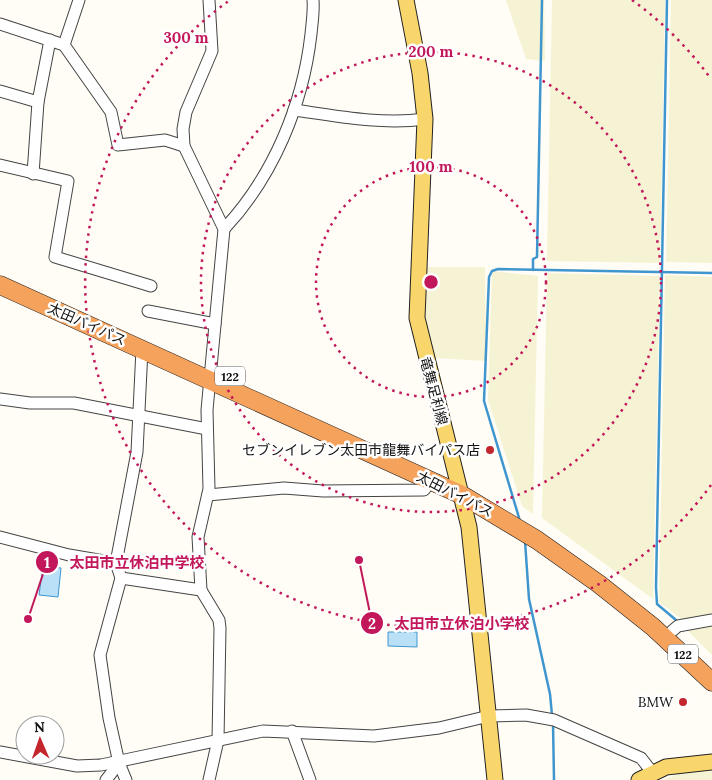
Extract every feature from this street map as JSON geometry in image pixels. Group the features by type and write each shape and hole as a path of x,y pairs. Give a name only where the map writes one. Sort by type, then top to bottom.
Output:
{"highway":[{"name":"太田バイパス","path":"0,273 431,481 460,489 599,584 653,627 712,682"},
{"name":"太田バイパス","path":"0,285 142,349 212,374 389,449 460,489 532,526 608,579 672,631 712,669"}],"main road":[{"name":"竜舞足利線","path":"406,0 420,73 425,119 417,318 472,543 495,780"},
{"path":"639,780 652,772 679,764 712,762"}],"street":[{"path":"64,45 79,0"},
{"path":"209,0 212,51 186,112 183,129 184,146 224,229 207,429 208,495 198,537 201,590 219,620 220,628 218,740 209,780"},
{"path":"224,229 246,205 260,183 294,110 305,74 313,0"},
{"path":"0,24 64,45 111,112 118,146 165,140 184,146"},
{"path":"33,174 38,102 50,40"},
{"path":"0,92 38,102"},
{"path":"294,110 338,117 406,122 425,119"},
{"path":"0,165 68,181 55,257 151,286"},
{"path":"148,311 215,324"},
{"path":"126,780 119,763 109,718 100,655 121,578 116,563 137,452 137,416 142,349"},
{"path":"0,398 30,403 74,403 207,429"},
{"path":"208,495 284,488 323,491 424,490 431,481"},
{"path":"0,537 69,555 116,563"},
{"path":"121,578 201,590"},
{"path":"672,631 678,626 712,620"},
{"path":"0,752 77,766 119,763 263,731 374,736 438,728 489,716 526,715 554,720 641,758 652,772"},
{"path":"292,731 310,780"},
{"path":"106,780 119,763"}],"shaded area":[{"path":"506,0 544,0 545,61 526,59"},
{"path":"552,0 665,0 660,263 547,261"},
{"path":"671,0 712,0 712,263 666,262"},
{"path":"426,267 485,267 486,361 435,358 425,317"},
{"path":"492,271 538,276 533,514 522,506 488,400"},
{"path":"547,273 660,276 653,599 542,518"},
{"path":"665,275 712,277 712,616 683,620 659,602"},
{"path":"712,625 712,655 686,629"},
{"path":"685,771 712,771 712,780 663,780"}],"water":[{"path":"43,566 61,568 58,597 39,595"},
{"path":"388,632 417,632 417,647 388,646"}],"waterway":[{"path":"533,270 533,259 537,257 542,0"},
{"path":"667,0 656,587 657,604 676,620"},
{"path":"520,521 484,401 489,277 492,271 498,269 712,273"},
{"path":"525,541 529,599 550,694 552,715"},
{"path":"553,723 554,780"}],"place":[{"name":"セブンイレブン太田市龍舞バイパス店","path":"490,450"},
{"name":"太田市立休泊小学校","path":"359,560"},
{"name":"太田市立休泊中学校","path":"28,619"},
{"name":"BMW","path":"683,702"}]}
